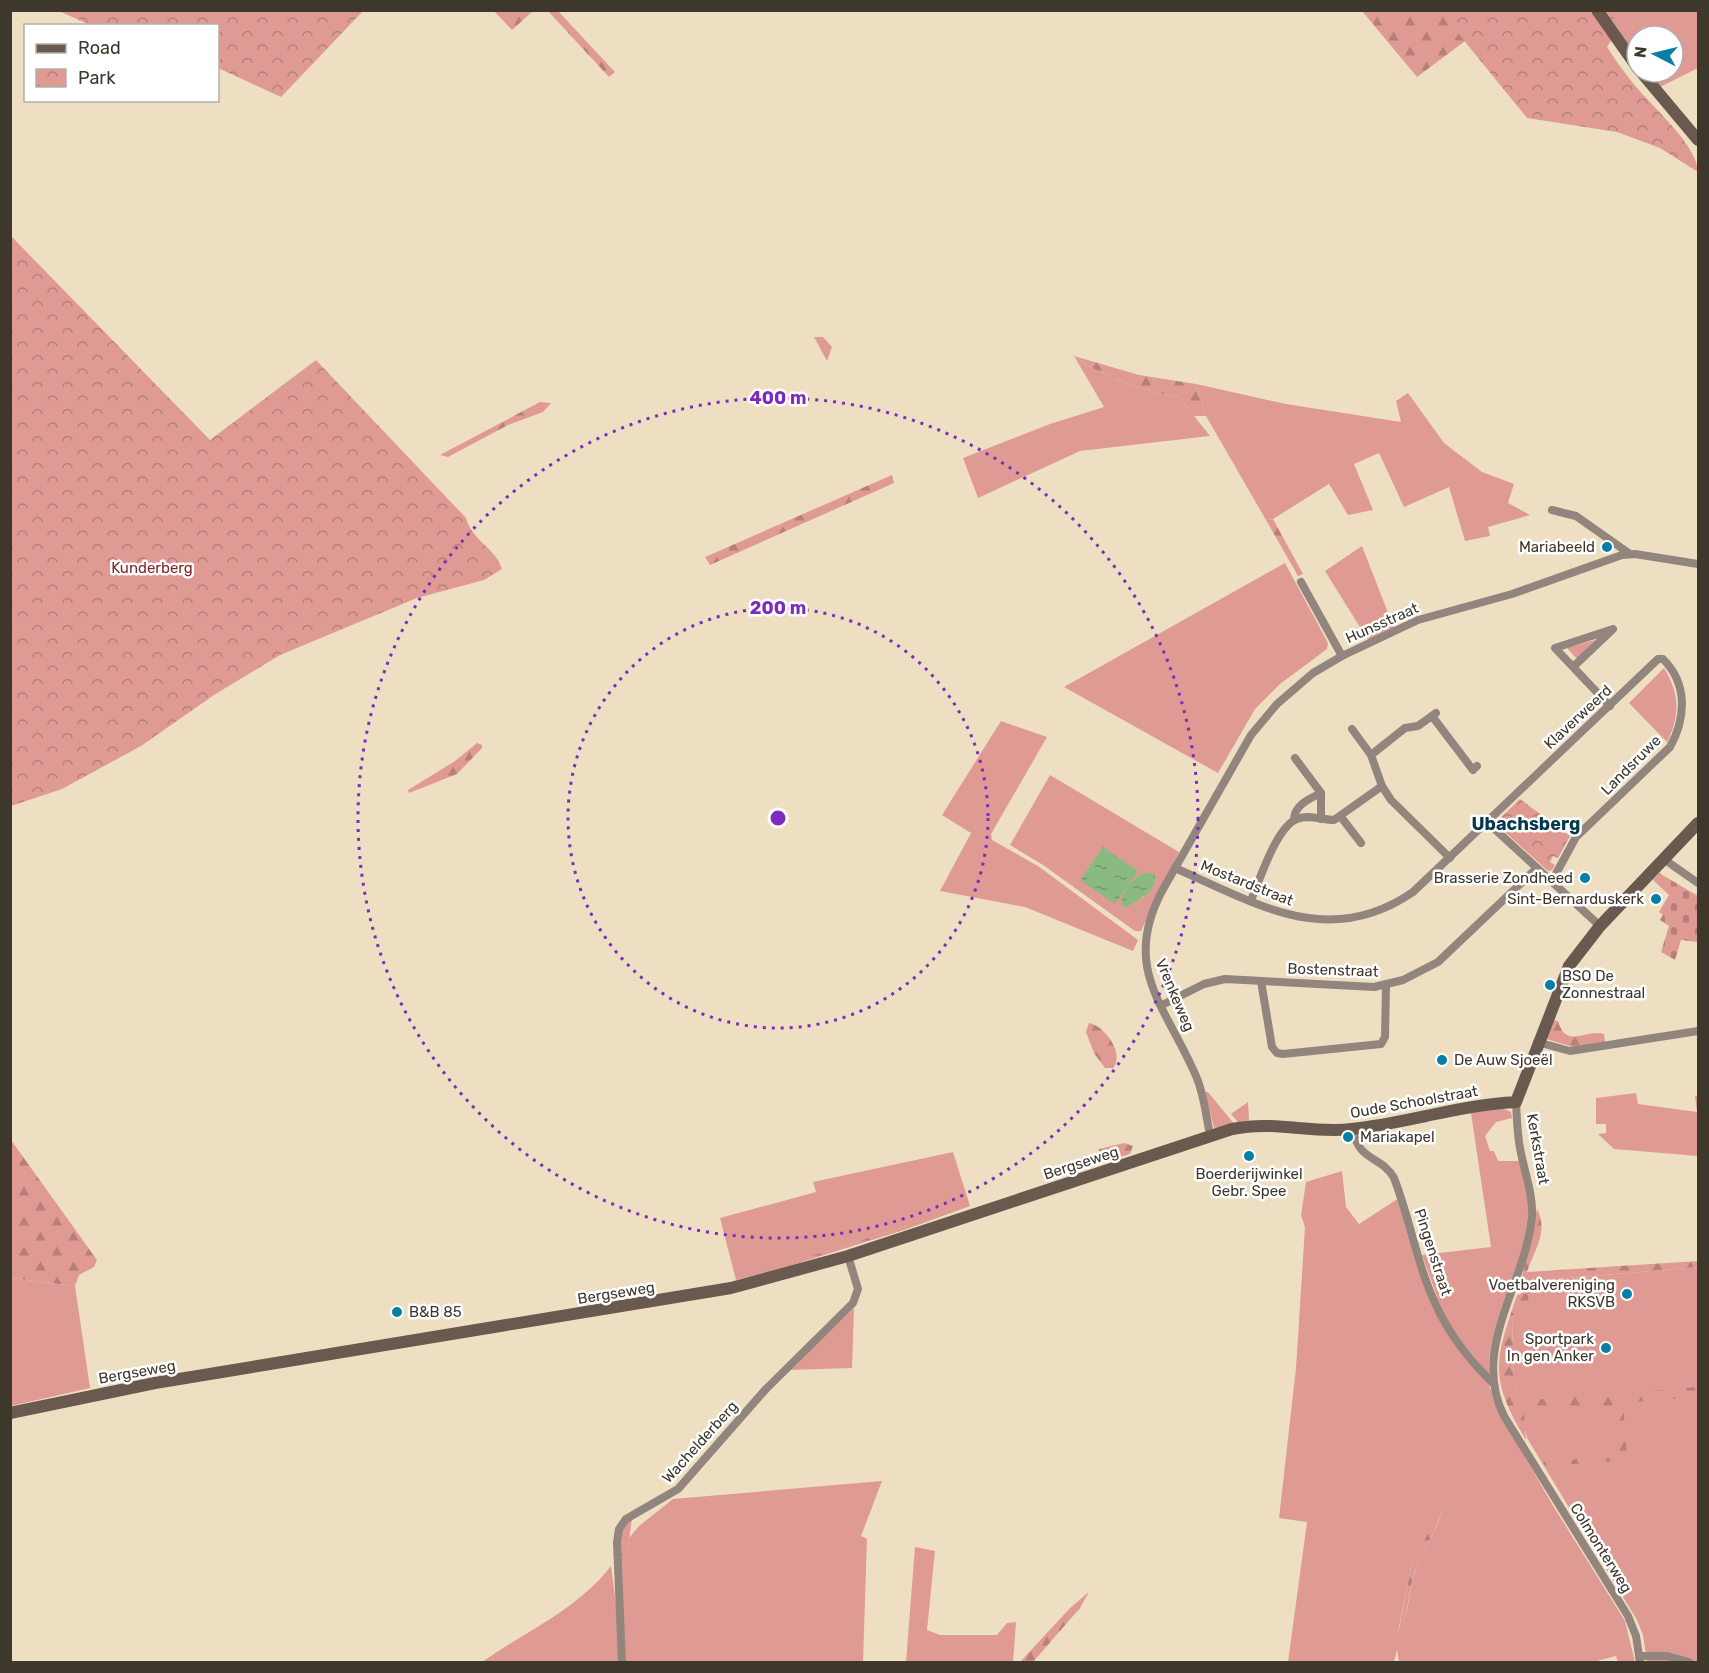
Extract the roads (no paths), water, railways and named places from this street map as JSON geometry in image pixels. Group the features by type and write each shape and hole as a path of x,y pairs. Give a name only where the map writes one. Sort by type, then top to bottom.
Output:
{"street":[{"path":"1597,10 1625,50"},
{"path":"1651,84 1698,140"},
{"path":"1552,510 1576,516 1630,554"},
{"name":"Hunsstraat","path":"1175,868 1256,727 1299,684 1341,656 1429,616 1500,598 1630,554 1698,564"},
{"path":"1301,582 1341,656"},
{"path":"1573,667 1614,629 1554,648 1610,706"},
{"name":"Klaverweerd","path":"1516,794 1658,659"},
{"name":"Landsruwe","path":"1552,881 1576,837 1670,747 1677,735 1683,698 1679,682 1669,665 1663,659 1658,659"},
{"path":"1371,755 1405,728 1418,726 1434,715 1473,770 1477,766"},
{"path":"1352,729 1371,755 1382,786 1391,800 1450,858"},
{"path":"1295,758 1321,793 1321,819"},
{"path":"1294,820 1305,817 1334,820 1382,786"},
{"path":"1251,900 1272,850 1294,820 1294,813 1299,806 1321,793"},
{"name":"Mostardstraat","path":"1175,868 1251,900 1302,918 1333,922 1353,919 1384,909 1404,898 1450,858 1516,794"},
{"path":"1341,817 1361,843"},
{"path":"1487,822 1599,926"},
{"name":"Kerkstraat","path":"1527,1453 1501,1409 1493,1383 1495,1344 1524,1254 1532,1214 1530,1190 1519,1143 1516,1102 1537,1042 1569,966 1599,926 1665,860 1698,823"},
{"path":"1665,860 1698,883"},
{"name":"Vrenkeweg","path":"1175,868 1151,913 1144,936 1146,966 1198,1080 1210,1135"},
{"name":"Bostenstraat","path":"1162,1005 1214,981 1262,981 1363,987 1386,986 1416,976 1438,962 1537,868"},
{"path":"1262,981 1272,1047 1277,1053 1283,1054 1381,1044 1385,1037 1386,986"},
{"path":"1537,1042 1570,1051 1698,1031"},
{"name":"Oude Schoolstraat","path":"1210,1135 1240,1127 1274,1124 1327,1130 1353,1129 1487,1104 1516,1102"},
{"name":"Pingenstraat","path":"1353,1129 1360,1150 1386,1167 1394,1178 1432,1296 1442,1318 1456,1339 1493,1383"},
{"name":"Bergseweg","path":"10,1413 174,1380 696,1295 767,1280 848,1256 1210,1135"},
{"name":"Wachelderberg","path":"622,1662 617,1542 621,1525 632,1515 678,1489 766,1389 853,1303 858,1289 848,1256"},
{"name":"Colmonterweg","path":"1527,1453 1628,1616 1636,1636 1640,1659"},
{"path":"1640,1659 1667,1656 1689,1662"}],"water":[{"path":"1103,847 1138,871 1115,904 1080,880"},
{"path":"1146,872 1155,875 1150,891 1127,907 1122,906 1125,890 1137,877"}],"place":[{"name":"Mariabeeld","path":"1607,547"},
{"name":"Brasserie Zondheed","path":"1585,878"},
{"name":"Sint-Bernarduskerk","path":"1656,899"},
{"name":"BSO De Zonnestraal","path":"1550,985"},
{"name":"De Auw Sjoeël","path":"1442,1060"},
{"name":"Mariakapel","path":"1348,1137"},
{"name":"Boerderijwinkel Gebr. Spee","path":"1249,1156"},
{"name":"Voetbalvereniging RKSVB","path":"1627,1294"},
{"name":"B&B 85","path":"397,1312"},
{"name":"Sportpark In gen Anker","path":"1606,1348"}],"district":[{"name":"Ubachsberg","path":"1526,824"}],"park label":[{"name":"Kunderberg","path":"152,568"}]}
